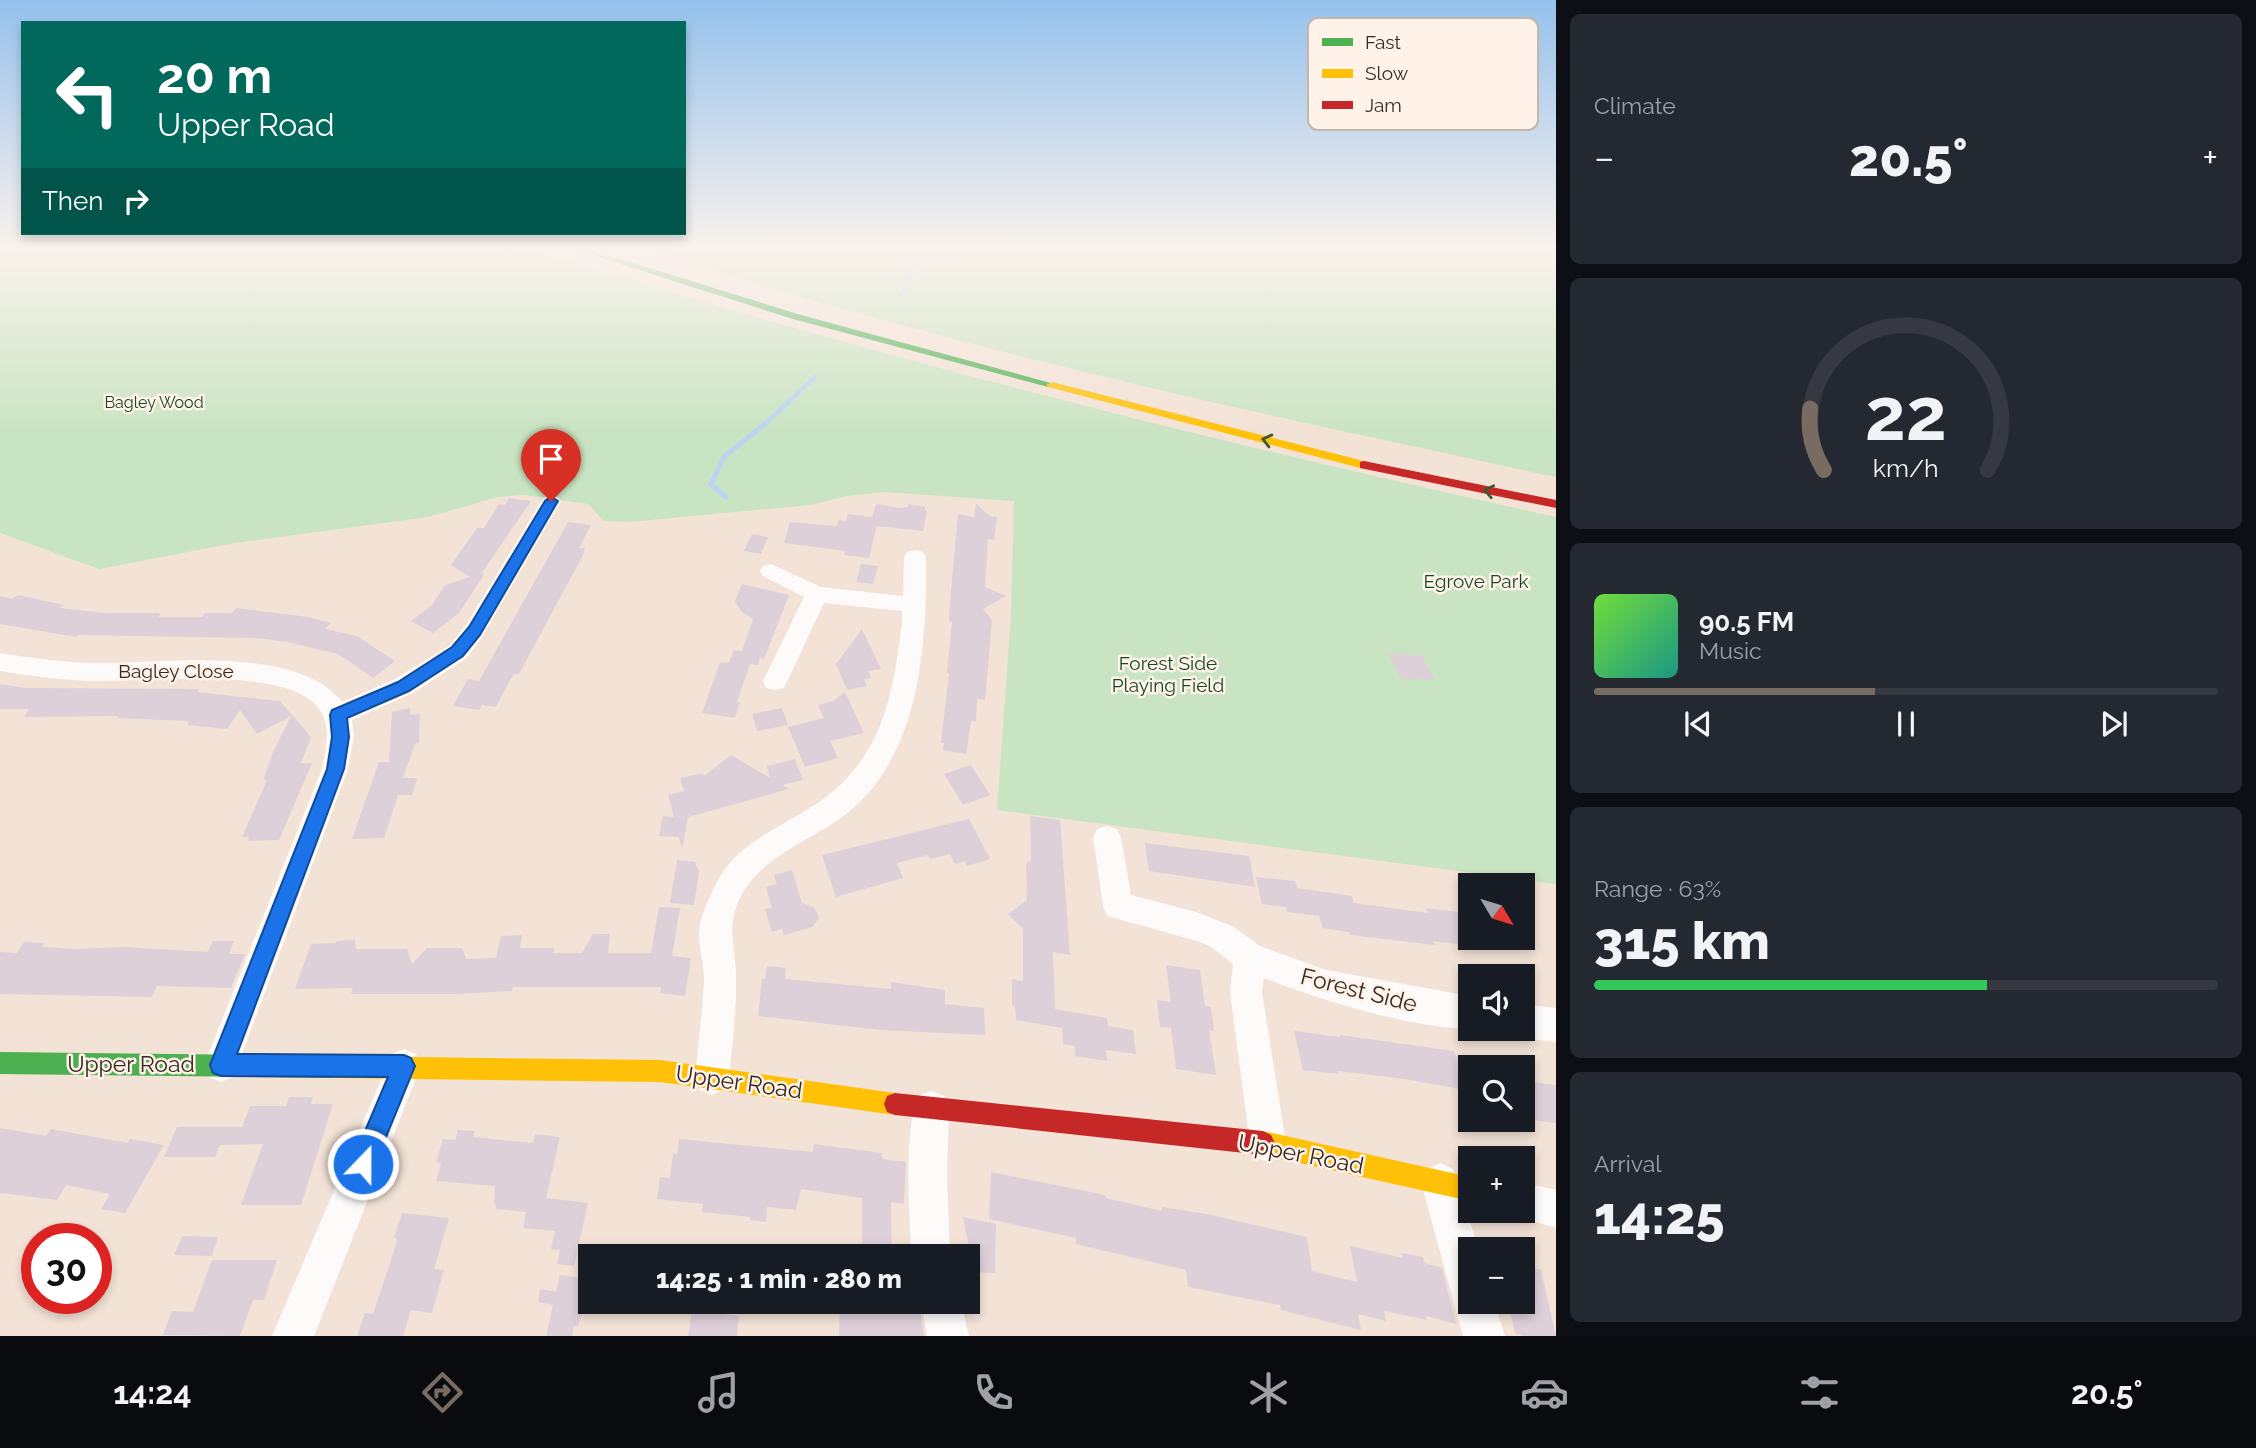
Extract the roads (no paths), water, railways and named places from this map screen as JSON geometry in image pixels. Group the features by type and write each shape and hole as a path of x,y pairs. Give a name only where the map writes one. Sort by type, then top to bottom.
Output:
{"main road":[{"path":"775,310 936,355 1364,465 1556,504"},
{"path":"821,310 945,345 1364,449 1556,488"},
{"name":"Upper Road","path":"0,1063 660,1071 931,1109 1268,1144 1455,1186"}],"street":[{"path":"221,1065 335,769 341,737 338,715 404,686 458,652 474,631 551,501"},
{"path":"712,1077 721,979 715,931 729,887 756,856 836,806 870,772 889,738 904,680 916,605 915,557"},
{"path":"771,571 817,594 916,605"},
{"path":"775,681 817,594"},
{"name":"Bagley Close","path":"0,662 91,672 218,668 263,673 301,684 325,698 338,715"},
{"name":"Forest Side","path":"1107,838 1118,906 1196,926 1221,936 1250,958 1326,986 1458,1011"},
{"path":"1250,958 1245,992 1268,1144"},
{"path":"1535,1023 1556,1026"},
{"path":"293,1336 404,1066"},
{"path":"931,1109 928,1174 931,1244"},
{"path":"1455,1186 1462,1237"},
{"path":"1535,1204 1556,1209"},
{"path":"943,1314 948,1336"},
{"path":"1478,1314 1484,1336"}],"waterway":[{"path":"765,424 815,377"},
{"path":"726,497 711,484 724,457 767,422"}],"park label":[{"name":"Bagley Wood","path":"154,402"},
{"name":"Egrove Park","path":"1476,581"},
{"name":"Forest Side Playing Field","path":"1168,674"}]}
